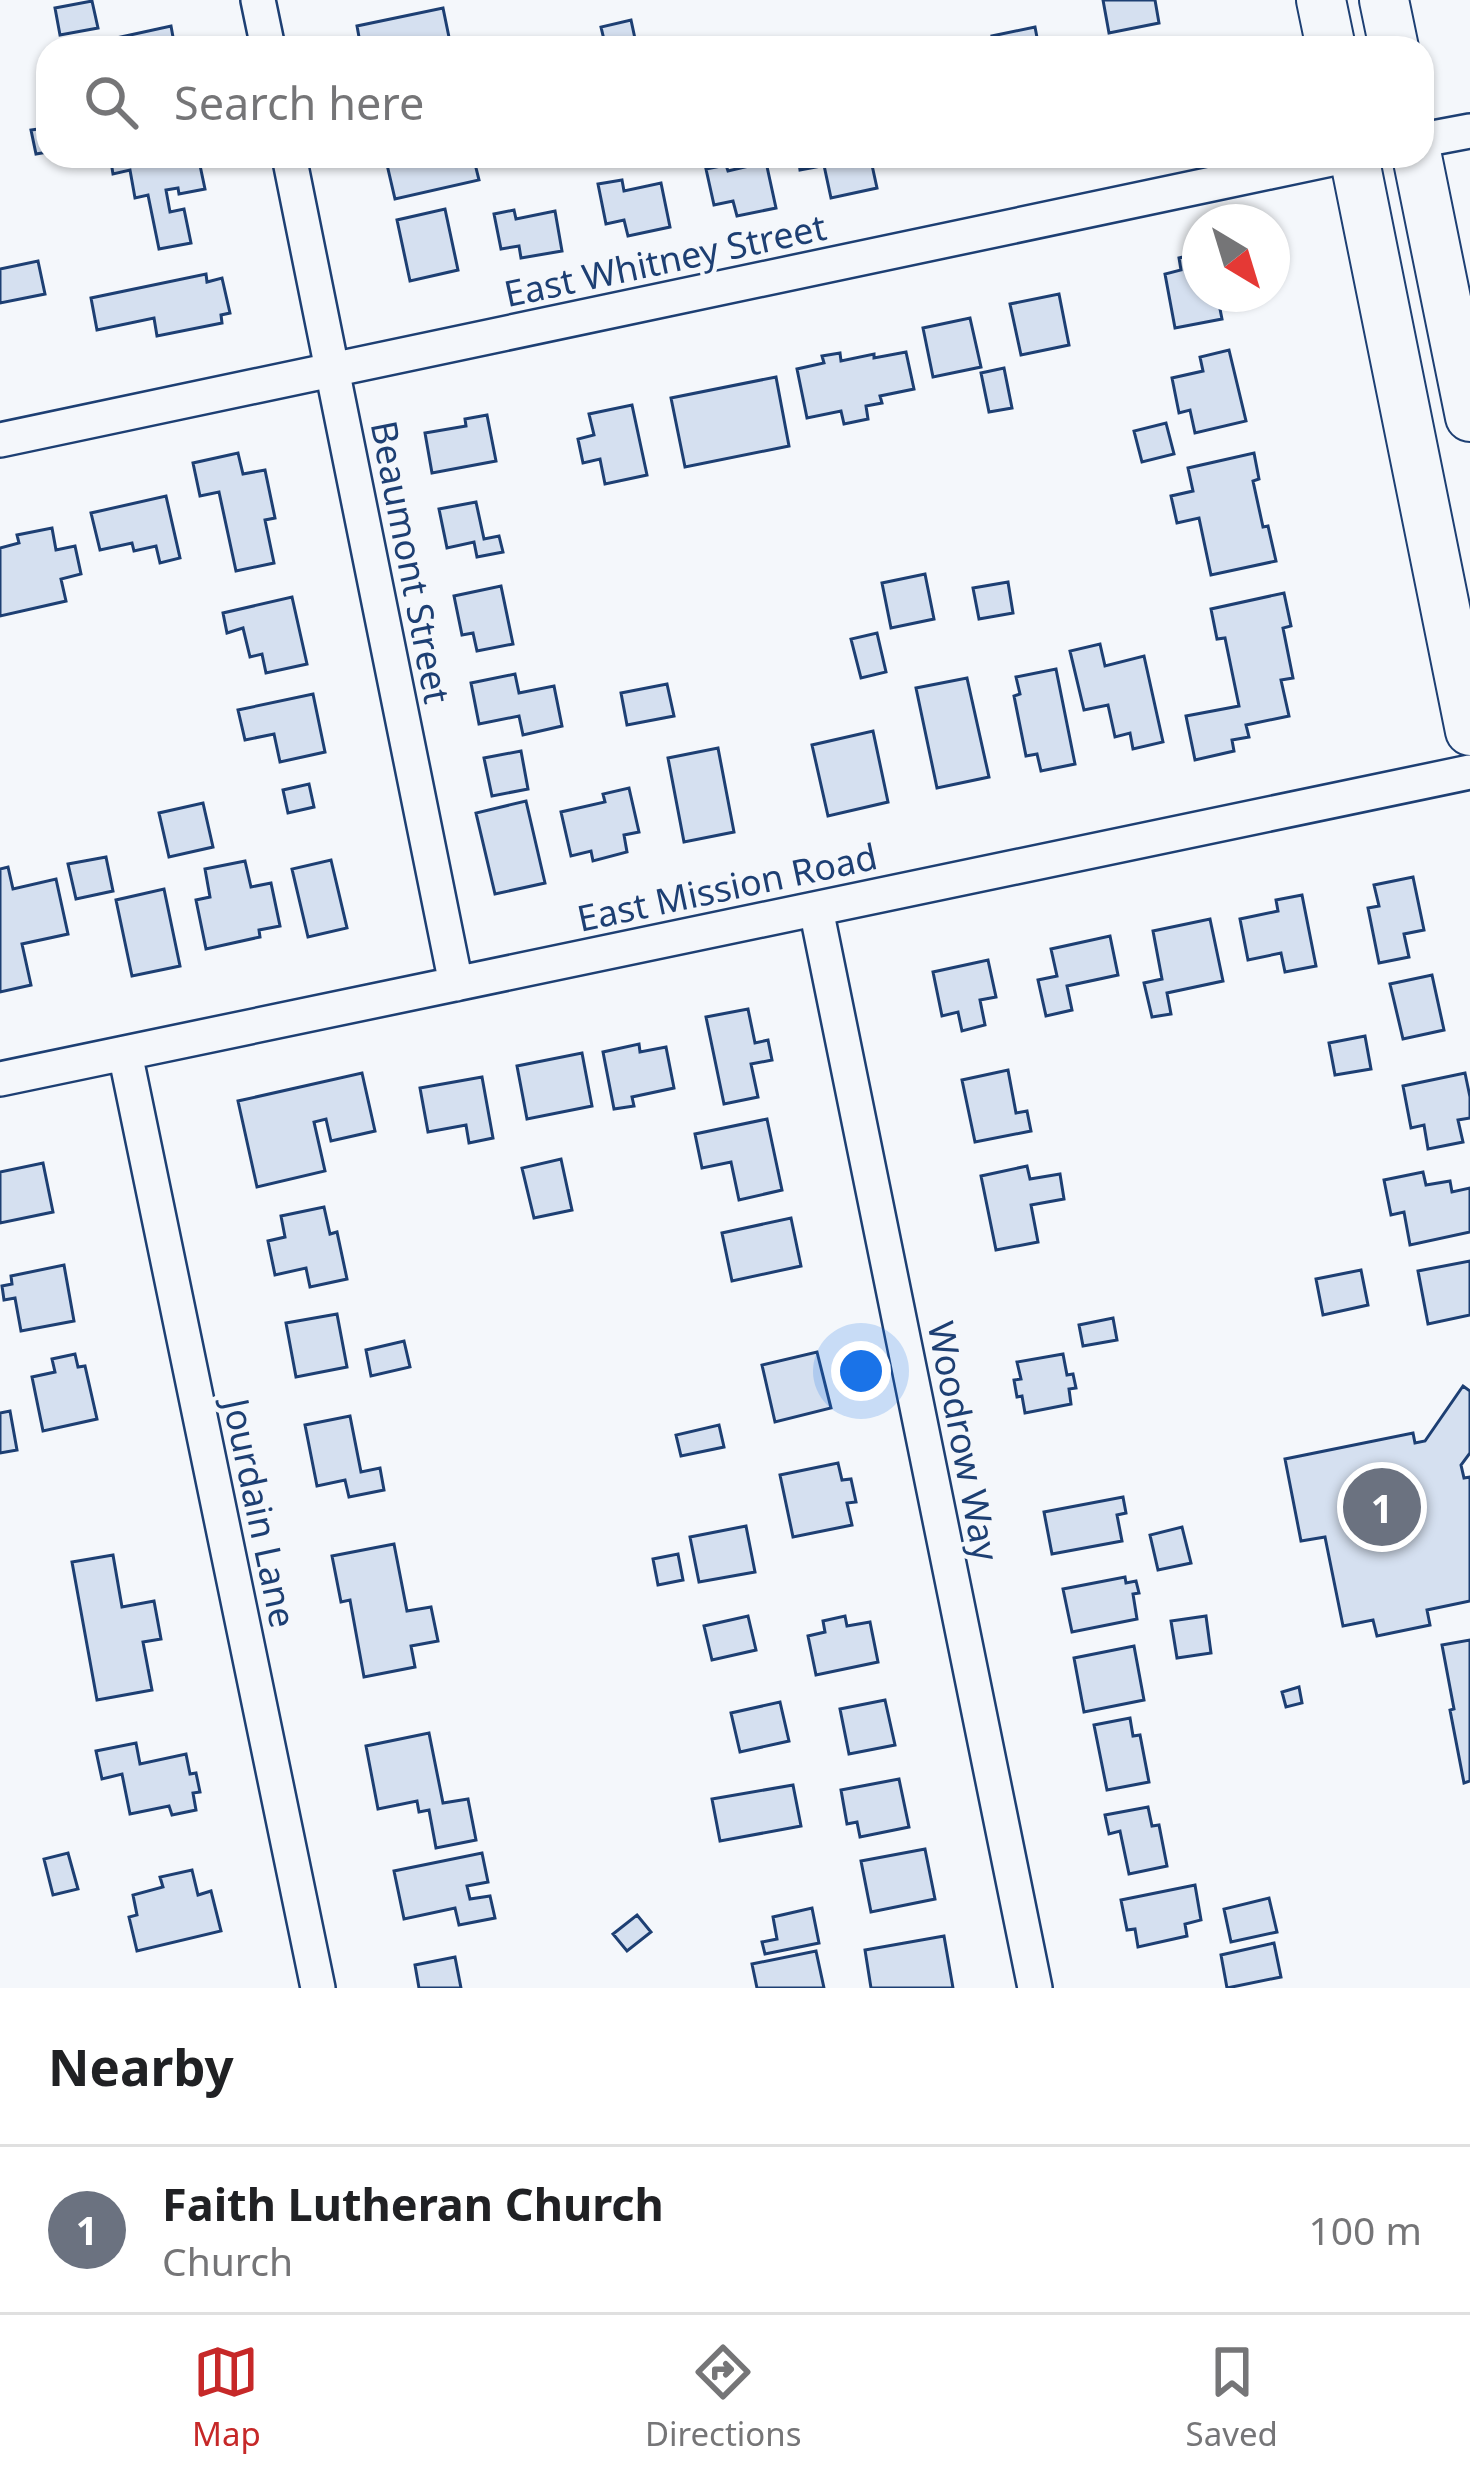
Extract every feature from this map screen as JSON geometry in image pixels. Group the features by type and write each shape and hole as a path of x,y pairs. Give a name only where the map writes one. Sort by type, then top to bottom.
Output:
{"main road":[{"path":"1321,0 1328,36"},
{"path":"1384,0 1392,36"},
{"path":"1356,168 1470,731"},
{"path":"1419,168 1470,417"}],"street":[{"path":"258,0 266,36"},
{"path":"1434,138 1470,131"},
{"name":"Beaumont Street","path":"292,168 456,984"},
{"name":"East Whitney Street","path":"0,440 1288,168"},
{"name":"East Mission Road","path":"0,1079 1470,772"},
{"name":"Woodrow Way","path":"816,908 1035,1988"},
{"name":"Jourdain Lane","path":"125,1053 318,1988"}],"building":[{"path":"1103,0 1155,0 1159,23 1109,33"},
{"path":"92,1 98,28 60,35 55,8"},
{"path":"443,8 449,36 359,36 357,26"},
{"path":"631,20 634,36 603,36 601,27"},
{"path":"171,26 173,36 126,36"},
{"path":"1035,27 1037,36 992,36"},
{"path":"112,168 201,168 205,189 179,194 178,188 166,190 170,212 184,209 191,243 159,249 148,195 135,198 130,170 113,174"},
{"path":"388,168 476,168 479,180 395,199"},
{"path":"767,168 776,208 737,216 733,201 714,205 706,169"},
{"path":"825,168 873,168 877,188 831,198"},
{"path":"622,180 624,191 661,183 670,227 628,236 624,220 606,224 598,184"},
{"path":"445,209 458,270 410,281 397,220"},
{"path":"514,210 516,219 555,211 562,251 521,258 519,246 501,249 494,214"},
{"path":"1182,257 1182,312 1221,312 1222,319 1175,328 1165,274 1181,270"},
{"path":"38,261 45,294 0,303 0,269"},
{"path":"206,274 207,282 222,278 230,313 221,315 222,323 157,336 154,318 97,330 91,298"},
{"path":"1059,294 1069,345 1021,355 1010,304"},
{"path":"970,318 981,367 933,377 923,328"},
{"path":"1229,350 1246,421 1195,433 1190,410 1179,413 1172,378 1203,371 1200,357"},
{"path":"906,352 914,389 880,396 882,403 866,406 868,419 844,424 841,411 807,418 797,369 824,363 822,356 840,353 841,361"},
{"path":"1004,368 1012,408 989,412 981,373"},
{"path":"776,377 789,446 685,467 671,398"},
{"path":"632,405 647,475 605,484 600,459 583,463 578,439 594,435 589,414"},
{"path":"487,415 496,461 432,473 425,433 466,426 465,419"},
{"path":"1166,423 1174,454 1142,462 1134,431"},
{"path":"238,453 243,474 265,470 275,518 265,520 274,563 236,571 219,492 200,496 193,463"},
{"path":"1254,453 1259,479 1253,481 1276,561 1211,575 1199,518 1177,523 1171,496 1193,491 1188,468"},
{"path":"166,496 180,558 160,563 156,546 134,551 132,543 100,550 91,513"},
{"path":"476,502 484,539 499,536 503,552 477,557 474,542 447,548 439,509"},
{"path":"52,528 56,550 75,546 81,574 61,579 66,601 0,616 0,548 19,543 17,535"},
{"path":"925,574 934,619 891,628 882,583"},
{"path":"1008,582 1013,613 979,619 973,588"},
{"path":"501,586 513,644 477,651 473,633 462,635 454,596"},
{"path":"1284,593 1291,626 1283,628 1293,678 1281,680 1289,716 1246,725 1249,737 1232,740 1234,751 1195,760 1186,716 1239,706 1225,638 1217,639 1211,609"},
{"path":"292,597 307,664 266,673 262,654 250,657 243,628 227,633 223,613"},
{"path":"877,633 886,672 861,678 851,639"},
{"path":"1100,644 1105,666 1144,656 1163,742 1133,749 1130,733 1115,737 1108,705 1084,710 1070,651"},
{"path":"1056,669 1075,764 1041,771 1037,754 1026,756 1014,696 1020,694 1016,677"},
{"path":"515,674 519,693 554,686 562,726 523,735 519,716 479,724 471,683"},
{"path":"967,678 989,777 937,788 916,688"},
{"path":"667,684 674,716 627,725 621,693"},
{"path":"313,694 325,752 280,762 274,734 245,740 238,710"},
{"path":"873,731 888,802 828,816 812,745"},
{"path":"718,748 734,832 684,842 668,758"},
{"path":"521,751 528,789 492,796 484,758"},
{"path":"309,784 314,807 288,813 283,790"},
{"path":"629,788 639,832 624,835 627,852 593,861 591,851 571,856 561,812 605,802 603,794"},
{"path":"526,801 545,883 495,894 476,813"},
{"path":"203,803 213,847 169,857 159,813"},
{"path":"106,857 113,891 76,899 68,864"},
{"path":"331,860 347,928 308,937 292,869"},
{"path":"245,861 251,887 271,883 280,926 259,930 260,937 206,949 196,900 210,897 205,869"},
{"path":"8,867 13,889 56,879 68,934 22,944 31,985 0,992 0,869"},
{"path":"1413,877 1424,930 1404,934 1409,957 1379,963 1368,908 1379,906 1374,885"},
{"path":"164,889 180,966 132,976 116,900"},
{"path":"1302,895 1316,966 1285,972 1281,953 1248,960 1240,919 1278,911 1276,900"},
{"path":"1210,919 1223,981 1167,993 1171,1014 1152,1017 1144,983 1162,979 1153,931"},
{"path":"1110,936 1118,975 1067,986 1072,1010 1046,1016 1038,980 1057,976 1051,949"},
{"path":"988,960 996,997 980,1000 985,1025 962,1031 958,1012 942,1016 933,972"},
{"path":"1432,975 1444,1030 1403,1039 1390,984"},
{"path":"748,1009 755,1043 768,1040 772,1060 751,1064 758,1097 724,1104 706,1017"},
{"path":"1365,1036 1371,1069 1335,1075 1329,1043"},
{"path":"639,1044 640,1052 666,1047 674,1088 632,1097 634,1106 614,1109 603,1052"},
{"path":"582,1053 592,1106 527,1119 517,1066"},
{"path":"1008,1070 1016,1113 1027,1111 1031,1131 975,1142 962,1080"},
{"path":"362,1073 375,1131 331,1141 326,1119 314,1122 325,1171 257,1187 238,1101"},
{"path":"1465,1073 1470,1118 1458,1120 1463,1142 1428,1149 1424,1125 1411,1128 1403,1086"},
{"path":"482,1077 493,1138 469,1143 466,1125 428,1132 420,1088"},
{"path":"767,1119 782,1190 739,1200 731,1162 702,1168 695,1134"},
{"path":"561,1159 572,1210 534,1218 522,1168"},
{"path":"43,1163 53,1212 0,1223 0,1172"},
{"path":"1027,1166 1030,1179 1060,1174 1064,1199 1031,1205 1038,1242 996,1250 981,1176"},
{"path":"1423,1172 1426,1185 1450,1181 1452,1192 1470,1188 1470,1232 1410,1245 1404,1212 1391,1215 1384,1180"},
{"path":"324,1207 330,1234 337,1232 347,1279 310,1287 306,1268 275,1275 268,1241 285,1237 281,1216"},
{"path":"791,1218 801,1266 732,1281 722,1233"},
{"path":"1470,1261 1470,1315 1428,1324 1418,1271"},
{"path":"64,1265 74,1321 21,1331 15,1298 4,1300 2,1286 12,1284 11,1276"},
{"path":"1361,1270 1368,1305 1323,1315 1316,1279"},
{"path":"337,1314 347,1367 296,1377 286,1323"},
{"path":"1113,1318 1117,1340 1083,1346 1079,1325"},
{"path":"404,1341 410,1367 371,1376 366,1350"},
{"path":"817,1352 831,1408 775,1422 762,1365"},
{"path":"75,1354 78,1367 85,1366 97,1419 43,1431 32,1377 55,1372 52,1359"},
{"path":"1063,1354 1067,1375 1073,1374 1076,1388 1069,1389 1071,1404 1025,1413 1014,1380 1021,1379 1017,1362"},
{"path":"1463,1386 1470,1391 1470,1453 1461,1465 1464,1478 1470,1477 1470,1601 1427,1610 1430,1625 1377,1636 1373,1620 1343,1626 1325,1537 1301,1541 1285,1459 1413,1433 1415,1443 1425,1441"},
{"path":"10,1411 17,1450 0,1453 0,1413"},
{"path":"350,1416 361,1472 380,1468 384,1490 349,1497 345,1480 317,1486 305,1425"},
{"path":"719,1425 724,1447 681,1456 676,1435"},
{"path":"838,1463 842,1480 851,1479 856,1502 847,1503 852,1525 793,1537 780,1475"},
{"path":"1123,1497 1126,1513 1117,1515 1122,1541 1052,1554 1044,1512"},
{"path":"746,1526 755,1572 699,1582 690,1537"},
{"path":"1182,1527 1191,1563 1158,1570 1150,1535"},
{"path":"394,1544 407,1611 431,1607 438,1641 411,1646 415,1667 364,1677 350,1600 341,1602 332,1556"},
{"path":"678,1554 683,1580 658,1585 653,1559"},
{"path":"113,1555 122,1607 154,1601 161,1639 143,1642 152,1690 97,1700 72,1562"},
{"path":"1125,1577 1126,1583 1136,1581 1137,1619 1072,1632 1063,1589"},
{"path":"748,1616 756,1650 712,1660 704,1626"},
{"path":"845,1616 847,1626 870,1622 878,1662 816,1675 808,1636 825,1632 823,1621"},
{"path":"1206,1616 1211,1653 1177,1658 1171,1621"},
{"path":"1470,1640 1470,1781 1464,1783 1442,1645"},
{"path":"1134,1646 1144,1700 1084,1712 1074,1658"},
{"path":"1299,1687 1302,1703 1286,1707 1282,1692"},
{"path":"885,1700 895,1745 849,1754 840,1709"},
{"path":"780,1702 789,1741 740,1752 731,1713"},
{"path":"1130,1718 1133,1736 1140,1735 1149,1782 1107,1790 1094,1725"},
{"path":"429,1733 443,1803 468,1799 476,1840 436,1848 429,1810 419,1812 417,1801 378,1809 366,1746"},
{"path":"136,1743 140,1764 186,1754 200,1792 193,1793 196,1810 172,1815 169,1806 130,1814 122,1774 102,1779 96,1751"},
{"path":"899,1779 909,1827 860,1837 857,1822 847,1824 841,1790"},
{"path":"793,1785 801,1826 720,1841 712,1799"},
{"path":"1148,1807 1152,1826 1159,1825 1167,1866 1129,1874 1120,1831 1109,1834 1105,1815"},
{"path":"925,1849 935,1899 871,1912 861,1861"},
{"path":"68,1853 78,1889 53,1895 44,1859"},
{"path":"482,1853 488,1882 467,1886 470,1899 490,1896 495,1918 459,1925 455,1908 404,1919 394,1871"},
{"path":"192,1870 198,1895 211,1891 221,1931 137,1951 129,1917 137,1915 133,1895 163,1887 160,1877"},
{"path":"1195,1885 1201,1920 1185,1924 1187,1936 1138,1947 1135,1929 1127,1930 1121,1900"},
{"path":"1269,1898 1277,1932 1231,1942 1224,1909"},
{"path":"812,1908 819,1943 765,1954 762,1942 777,1939 773,1917"},
{"path":"637,1915 651,1932 627,1951 613,1934"},
{"path":"944,1936 953,1988 871,1988 865,1950"},
{"path":"1274,1943 1281,1977 1227,1988 1221,1955"},
{"path":"816,1951 824,1988 757,1988 752,1964"},
{"path":"455,1957 461,1988 419,1988 415,1965"}],"place":[{"name":"Faith Lutheran Church","path":"1382,1507"}]}
